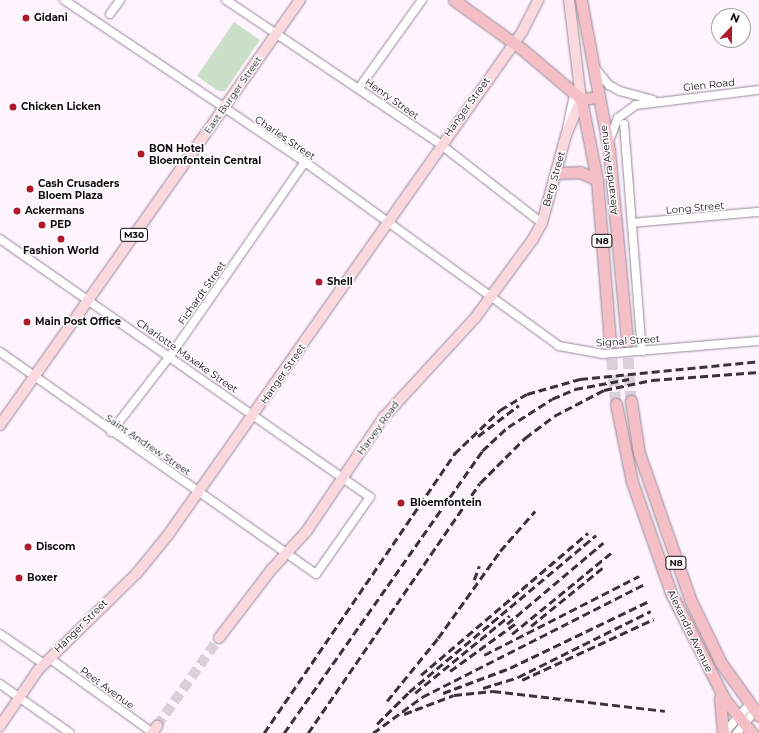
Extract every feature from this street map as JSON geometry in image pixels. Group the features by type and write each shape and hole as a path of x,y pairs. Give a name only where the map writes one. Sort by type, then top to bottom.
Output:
{"highway":[{"path":"454,0 514,43 578,96 599,97"},
{"name":"Alexandra Avenue","path":"581,0 609,150 627,341"},
{"name":"Alexandra Avenue","path":"578,96 597,180 610,342"},
{"path":"557,174 580,172 597,180"},
{"name":"Alexandra Avenue","path":"631,401 639,454 687,592 713,648 754,710"},
{"name":"Alexandra Avenue","path":"616,404 624,456 647,528 671,593 716,684 739,725 752,733"},
{"path":"716,684 724,713 723,733"}],"main road":[{"name":"East Burger Street","path":"0,425 300,0"},
{"name":"Hanger Street","path":"0,726 18,696 46,661 153,555 254,415 440,144 514,43 538,0"},
{"name":"Alexandra Avenue","path":"569,0 578,96"},
{"name":"Berg Street","path":"542,223 578,96"},
{"name":"Harvey Road","path":"219,638 287,553 306,532 342,477 399,399 491,298 542,223"}],"street":[{"name":"Charles Street","path":"64,0 224,109 305,162 388,221 491,298"},
{"path":"110,14 120,0"},
{"name":"Henry Street","path":"226,0 359,88 440,144 542,223"},
{"path":"359,88 422,0"},
{"name":"Glen Road","path":"592,64 609,85 640,99 662,100 759,90"},
{"name":"Glen Road","path":"609,150 611,129 624,111 662,100"},
{"path":"624,124 642,350"},
{"name":"Fichardt Street","path":"111,432 170,356 305,162"},
{"name":"Long Street","path":"632,223 759,212"},
{"name":"Charlotte Maxeke Street","path":"0,239 370,496 316,574 287,553"},
{"name":"Signal Street","path":"491,298 546,339 571,351 602,354 759,341"},
{"name":"Saint Andrew Street","path":"0,352 111,432 287,553"},
{"name":"Peet Avenue","path":"0,634 46,661 153,731"},
{"path":"0,684 70,733"},
{"path":"723,733 739,725 754,710"}],"green space":[{"path":"234,22 260,40 225,91 218,91 197,76"}],"tunnel":[{"path":"627,341 631,401"},
{"path":"610,342 616,404"},
{"path":"157,726 219,638"}],"railway":[{"path":"264,733 454,454 500,410 527,394 580,379 759,361"},
{"path":"308,733 480,483 525,438 554,416 604,390 652,380 759,372"},
{"path":"284,733 482,451 508,427 552,399 575,389 629,379"},
{"path":"478,436 519,405"},
{"path":"387,701 438,638 500,551 535,511"},
{"path":"421,675 588,533"},
{"path":"377,724 409,692 596,535"},
{"path":"507,624 603,543"},
{"path":"512,634 611,553"},
{"path":"474,580 479,566"},
{"path":"531,626 602,568"},
{"path":"484,655 639,576"},
{"path":"373,733 422,697 643,585"},
{"path":"443,693 510,668 649,601"},
{"path":"483,688 518,677 651,611"},
{"path":"415,693 509,616"},
{"path":"522,680 654,619"},
{"path":"450,671 516,623"},
{"path":"404,714 454,695 493,691 665,711"}],"place":[{"name":"Gidani","path":"26,18"},
{"name":"Chicken Licken","path":"13,107"},
{"name":"BON Hotel Bloemfontein Central","path":"141,154"},
{"name":"Cash Crusaders Bloem Plaza","path":"30,189"},
{"name":"Ackermans","path":"17,211"},
{"name":"PEP","path":"42,225"},
{"name":"Fashion World","path":"61,239"},
{"name":"Shell","path":"319,282"},
{"name":"Main Post Office","path":"27,322"},
{"name":"Bloemfontein","path":"401,503"},
{"name":"Discom","path":"28,547"},
{"name":"Boxer","path":"19,578"}]}
